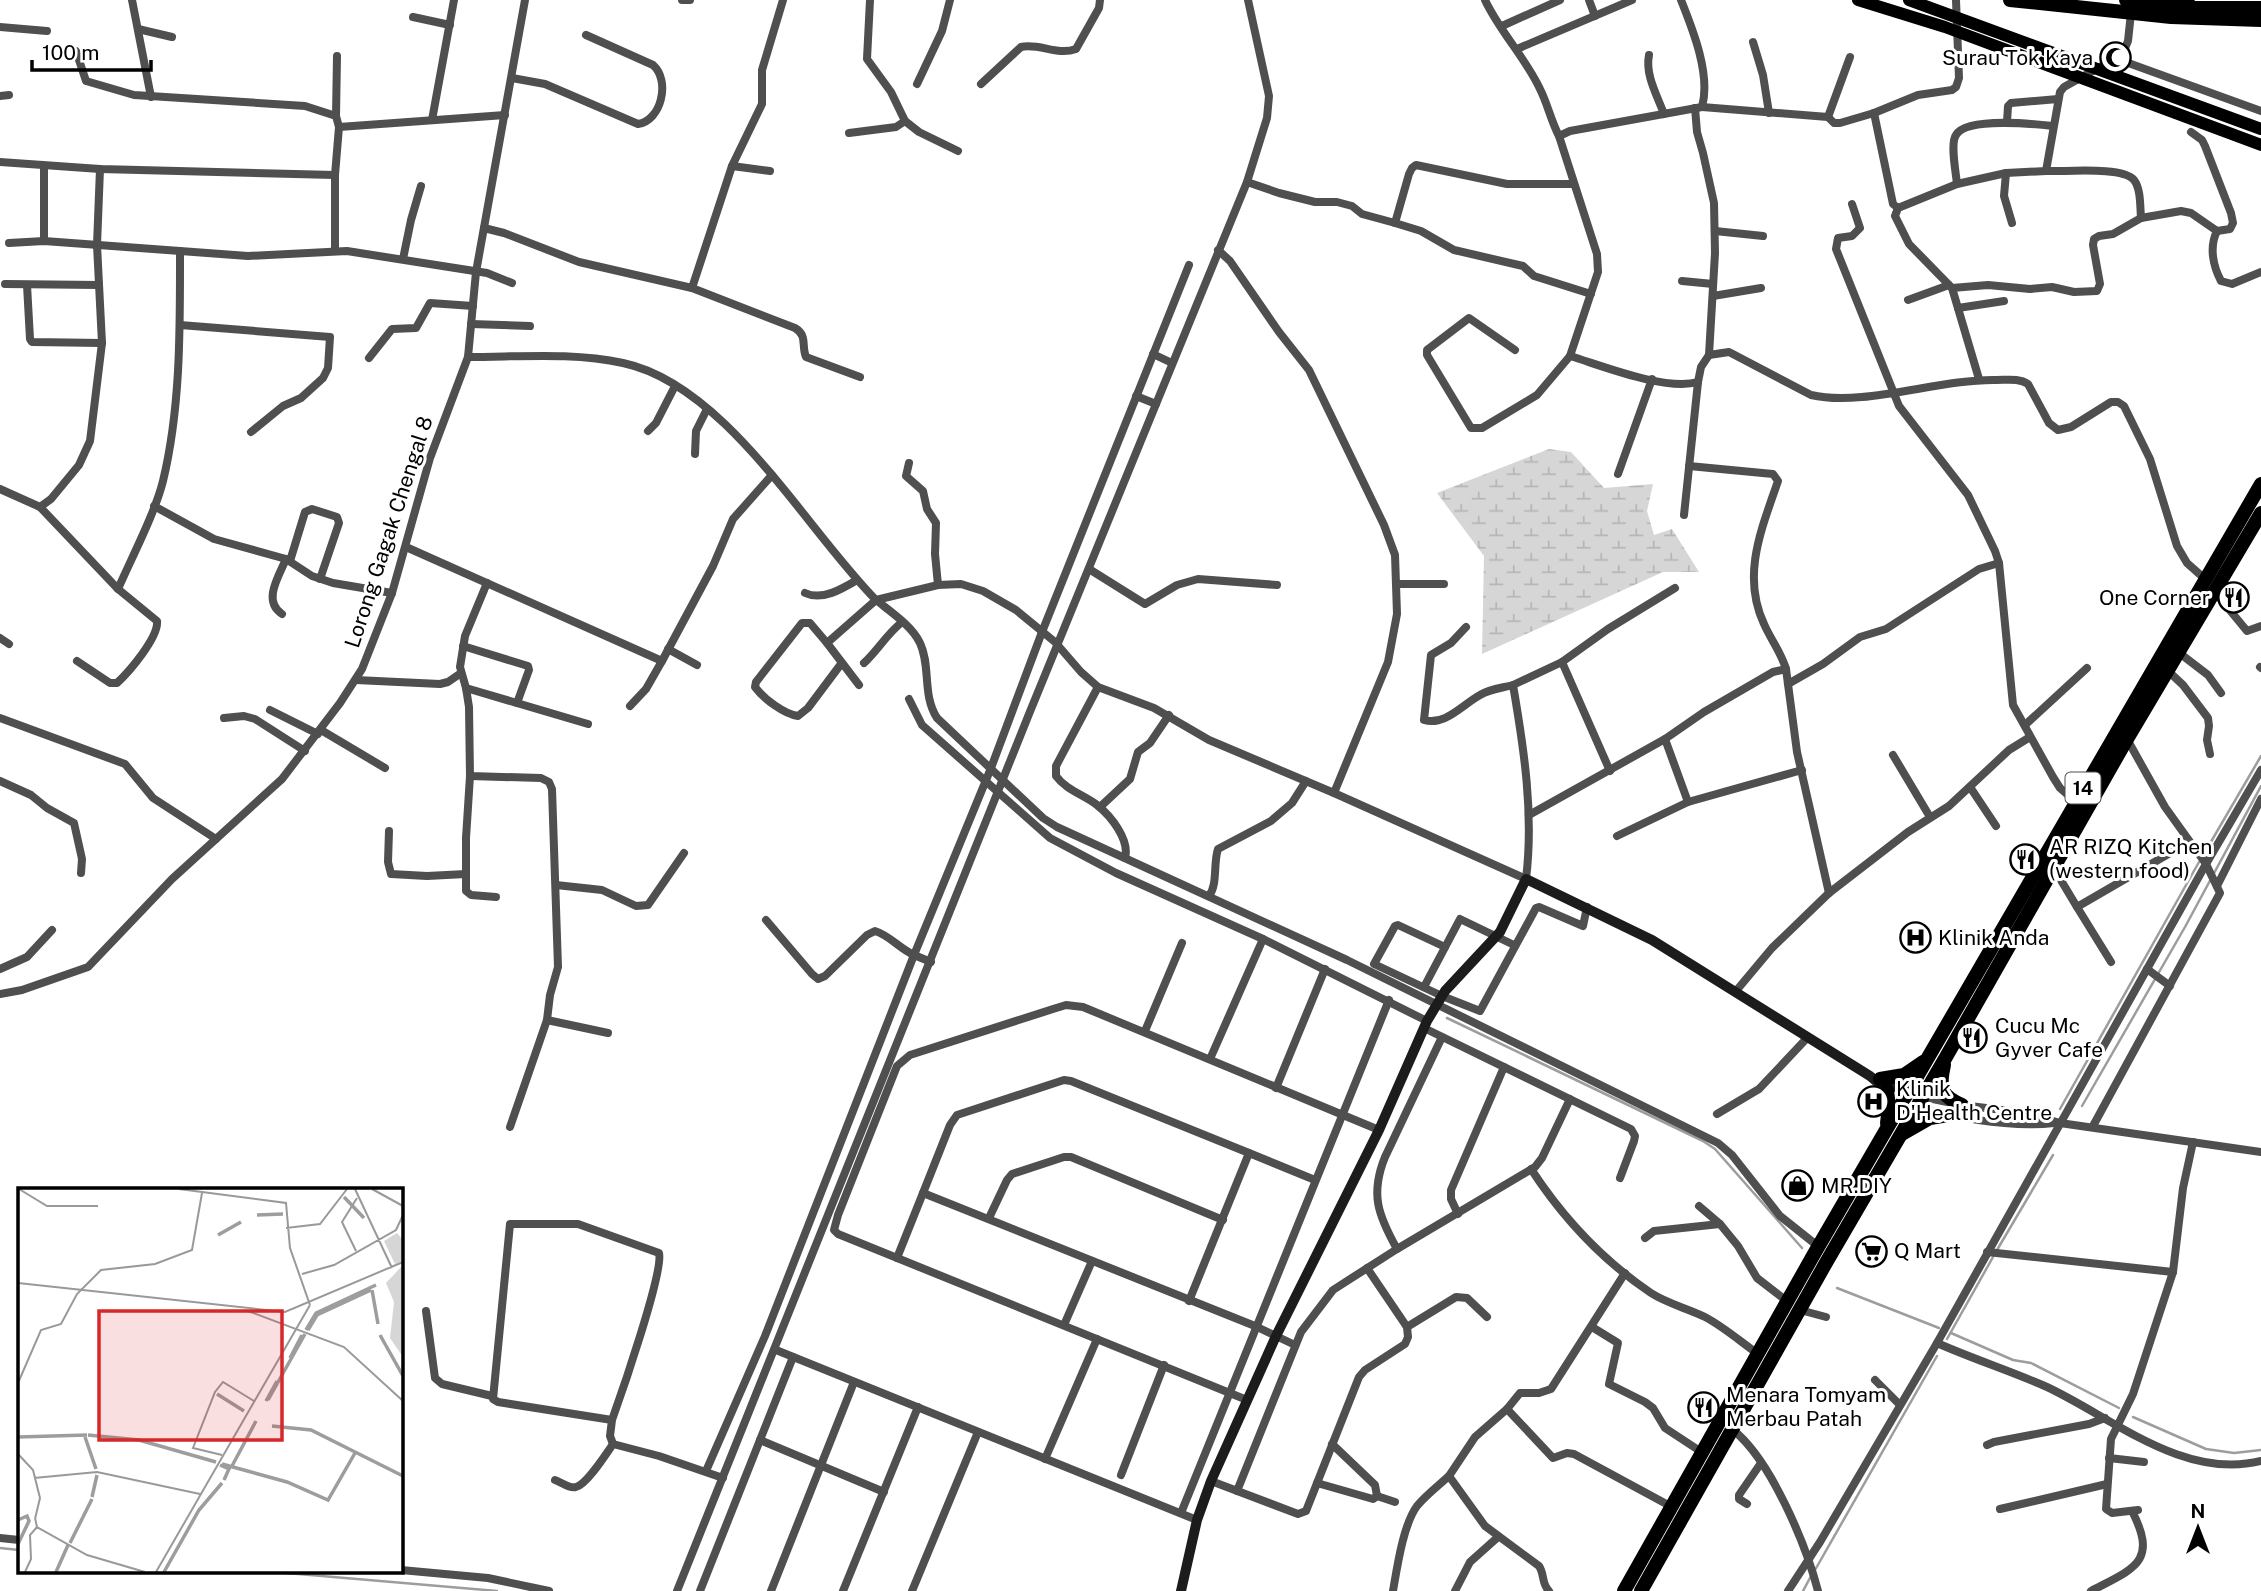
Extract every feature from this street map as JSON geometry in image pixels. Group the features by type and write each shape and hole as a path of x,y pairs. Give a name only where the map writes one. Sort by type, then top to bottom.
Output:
{"highway":[{"path":"2010,0 2128,7 2261,8"},
{"path":"2128,7 2211,20 2261,20"},
{"name":"14","path":"1625,1591 1758,1354 1794,1306 1899,1136 1930,1055 2075,801 2255,514 2261,484"},
{"name":"14","path":"1641,1591 1733,1430 1794,1306 1819,1247 1881,1138 1946,1057 2178,652 2210,585"},
{"path":"1881,1138 1888,1115 1879,1082 1904,1075 1930,1055"},
{"path":"1946,1057 1941,1081 1943,1092 1962,1105"},
{"path":"1899,1136 1930,1118 1948,1115"}],"main road":[{"path":"1858,0 1945,27 2261,145"},
{"path":"1909,0 2261,129"}],"street":[{"path":"132,0 151,97"},
{"path":"432,120 454,0"},
{"name":"Lorong Gagak Chengal 8","path":"0,994 22,990 88,967 212,835 270,792 305,751 356,680 369,653 406,547 430,458 468,357 476,272 525,0"},
{"path":"682,0 690,0"},
{"path":"692,288 732,166 762,104 762,70 783,0"},
{"path":"870,0 867,59 891,92 905,121 919,132 958,151"},
{"path":"917,84 942,31 950,0"},
{"path":"981,84 1021,47 1027,45 1061,52 1076,49 1099,8 1100,0"},
{"path":"1247,1400 838,1234 833,1227 834,1213 1057,643 1247,182 1267,118 1269,96 1248,0"},
{"path":"1485,0 1502,26 1509,43 1517,49 1540,89 1559,136 1597,254 1598,272 1570,356 1537,395 1482,428 1471,428 1427,350 1469,318 1515,350"},
{"path":"1502,26 1560,0"},
{"path":"1589,0 1595,16"},
{"path":"1517,49 1632,0"},
{"path":"1681,0 1698,43 1705,96 1699,108 1697,132 1714,203 1715,231 1710,355 1702,367 1698,382 1684,515"},
{"path":"1559,136 1570,131 1699,108 1828,117 1834,123 1840,123 1918,95 1956,88 1959,79 1956,0"},
{"path":"2120,60 2128,41 2128,7"},
{"path":"413,18 450,25"},
{"path":"0,27 47,31"},
{"path":"138,29 172,37"},
{"path":"512,78 545,84 638,124 651,119 663,94 660,71 653,65 586,35"},
{"path":"1753,42 1763,75 1769,113"},
{"path":"76,51 83,77 89,83 134,95 306,106 336,116"},
{"path":"1649,55 1647,65 1651,83 1664,114"},
{"path":"335,251 335,176 339,127 336,116 337,56"},
{"path":"1828,117 1850,57"},
{"path":"2046,171 2058,99 2064,87 2109,62 2120,60 2261,111"},
{"path":"2007,122 2008,106 2011,103 2058,99"},
{"path":"1874,113 1893,204 1898,208"},
{"path":"339,127 505,115"},
{"path":"849,133 896,127 905,121"},
{"path":"1957,184 1954,136 1957,132 1965,128 2007,122 2053,126"},
{"path":"1908,300 1950,286 1988,285 2030,289 2052,287 2074,292 2097,290 2100,284 2093,245 2094,239 2099,236 2113,234 2141,218 2181,211 2191,213 2217,231 2230,229 2233,220 2205,146 2202,140 2191,132"},
{"path":"0,162 100,169 335,176"},
{"path":"1395,223 1409,174 1416,165 1507,184 1573,184"},
{"path":"44,166 44,241"},
{"path":"732,166 770,171"},
{"path":"40,508 51,499 79,465 90,441 102,343 97,245 100,169"},
{"path":"2006,173 2004,196 2012,223"},
{"path":"1979,379 1950,286 1909,244 1895,216 1898,208 1957,184 2006,173 2124,173 2135,181 2138,188 2141,218"},
{"path":"1247,182 1279,194 1352,206 1362,214 1421,231 1454,250 1522,266 1534,276 1591,294"},
{"path":"403,260 421,187"},
{"path":"1852,204 1860,228 1852,236 1838,238 1836,249 1899,406 1968,495 1995,551 1999,563 2012,695 2017,713 2060,788 2075,801"},
{"path":"484,228 505,233 579,262 692,288 796,327 805,338 806,357 860,377"},
{"path":"1715,231 1763,236"},
{"path":"2217,231 2213,250 2214,265 2221,281 2232,285 2261,272"},
{"path":"9,243 44,241 248,256 361,252 492,274 512,283"},
{"path":"1218,250 1230,261 1309,370 1390,537 1395,555 1397,614 1388,662 1334,793"},
{"path":"118,589 163,483 172,436 180,325 180,251"},
{"path":"706,1471 765,1336 1189,265"},
{"path":"1682,281 1713,284"},
{"path":"5,284 99,285"},
{"path":"27,285 32,342 102,343"},
{"path":"1713,296 1761,288"},
{"path":"1958,308 2004,301"},
{"path":"369,358 392,328 418,327 430,303 472,306"},
{"path":"471,324 530,326"},
{"path":"180,325 330,337 327,368 323,378 301,398 283,406 251,432"},
{"path":"1710,355 1729,352 1811,395 1825,398 1892,392 1979,379 2023,381 2032,390 2049,423 2058,430 2071,427 2111,402 2118,402 2124,406 2150,459 2164,508 2183,558 2210,585 2247,631 2261,626"},
{"path":"1153,354 1172,363"},
{"path":"1570,356 1652,379 1686,385 1698,382"},
{"path":"468,357 574,357 621,362 676,386 731,429 772,475 856,580 902,622 920,643 924,714 922,725 1043,818 1056,827 1134,864 1439,1000 1718,1143 1732,1155 1780,1216 1819,1247"},
{"path":"1618,474 1652,379"},
{"path":"648,431 656,423 676,386"},
{"path":"1136,396 1156,404"},
{"path":"695,454 696,431 707,409"},
{"path":"909,463 906,476 923,491 927,509 936,523 938,585"},
{"path":"1689,466 1773,474 1777,481 1754,553 1752,579 1763,624 1786,669 1801,770 1829,893"},
{"path":"630,706 646,689 662,661 713,566 733,519 772,475"},
{"path":"0,489 40,508 118,589 155,618 158,625 156,634 117,683 110,683 77,662"},
{"path":"154,506 214,539 288,560 296,568 320,579 388,593"},
{"path":"282,614 274,607 272,597 305,512 312,509 337,517 339,523 320,579"},
{"path":"406,547 662,661"},
{"path":"1788,684 1823,664 1860,637 1886,629 1978,570 1999,563"},
{"path":"1089,569 1145,604 1177,585 1198,579 1277,585"},
{"path":"806,593 817,596 830,593 856,580"},
{"path":"487,583 463,646 461,673 467,688 470,776 466,874 468,894 496,897"},
{"path":"827,643 876,600 938,585 961,584 983,591 1016,610 1057,643 1081,672 1098,687 1169,715 1209,740 1587,907 1652,940 1879,1082 1948,1115 2035,1125 2060,1123 2093,1126 2261,1152"},
{"path":"1396,584 1444,584"},
{"path":"1466,626 1451,643 1431,655 1424,721 1434,722 1452,715 1480,695 1513,685 1562,662 1608,629 1675,588"},
{"path":"864,663 874,654 884,638 902,622"},
{"path":"841,664 799,716 784,710 756,689 756,682 802,623 810,623 859,685"},
{"path":"0,638 9,644"},
{"path":"463,646 528,666 517,703"},
{"path":"668,649 697,665"},
{"path":"2178,652 2208,675 2221,693"},
{"path":"1562,662 1610,771"},
{"path":"2025,725 2087,668"},
{"path":"1529,815 1665,739 1704,712 1773,672 1786,669"},
{"path":"2167,670 2183,685 2208,718 2210,726 2207,740 2210,754"},
{"path":"356,680 440,684 461,673"},
{"path":"1181,1591 1197,1520 1247,1400 1379,1130 1426,1024 1439,1000 1497,936 1527,879 1529,815 1525,762 1513,685"},
{"path":"1098,687 1055,771 1063,785 1100,807 1122,836 1127,849 1125,858"},
{"path":"467,688 588,724"},
{"path":"909,699 924,714 943,725 1050,838 1389,1000 1441,1037 1630,1129 1634,1141 1620,1178"},
{"path":"270,710 319,732 385,768"},
{"path":"1100,807 1130,779 1138,752 1150,743 1169,715"},
{"path":"224,718 244,716 255,719 305,751"},
{"path":"0,718 125,764 153,798 212,835"},
{"path":"1736,991 1783,936 1829,893 1930,817 1949,806 2009,750 2030,737"},
{"path":"1665,739 1688,802"},
{"path":"2093,1126 2219,896 2207,868 2165,807 2127,740"},
{"path":"1893,755 1930,817"},
{"path":"1617,836 1688,802 1801,770"},
{"path":"2216,885 2254,804 2261,770"},
{"path":"470,776 541,778 551,785 558,967 550,995 547,1020 510,1127"},
{"path":"0,781 31,795 47,808 74,823 82,859 82,873"},
{"path":"1209,896 1214,889 1218,849 1271,821 1292,803 1306,781"},
{"path":"1970,787 1996,826"},
{"path":"1788,1591 1810,1561 1937,1343 2207,868 2254,804"},
{"path":"388,831 388,862 391,874 466,874"},
{"path":"2077,906 2189,842"},
{"path":"556,885 602,890 636,906 648,905 684,853"},
{"path":"1128,876 1134,864"},
{"path":"2053,867 2111,962"},
{"path":"1445,947 1398,925 1392,927 1374,964 1424,987 1439,1000 1477,1011 1483,1009 1514,946 1538,907 1583,926 1587,907"},
{"path":"1424,987 1460,919 1514,946"},
{"path":"766,920 818,979 825,976 867,934 875,931 902,950 931,962"},
{"path":"0,969 27,957 52,930"},
{"path":"1210,1059 1263,939"},
{"path":"1145,1031 1182,943"},
{"path":"1276,1088 1325,969"},
{"path":"2149,971 2170,986"},
{"path":"1181,1513 1389,1000"},
{"path":"677,1591 834,1213 897,1066 905,1058 1066,1005 1083,1007 1379,1130"},
{"path":"547,1020 608,1033"},
{"path":"1397,1249 1378,1209 1379,1177 1385,1157 1441,1037"},
{"path":"1717,1114 1759,1089 1808,1037"},
{"path":"1458,1214 1451,1199 1451,1190 1504,1067"},
{"path":"897,1258 950,1125 957,1115 1064,1080 1115,1097 1315,1180"},
{"path":"1237,1491 1304,1325 1333,1290 1531,1169 1542,1158 1570,1099"},
{"path":"1913,1099 2026,1113 2060,1123"},
{"path":"2091,1591 2130,1569 2141,1558 2145,1544 2135,1510 2108,1511 2105,1506 2111,1439 2133,1394 2173,1272 2183,1188 2193,1142"},
{"path":"1189,1301 1249,1153"},
{"path":"989,1217 1012,1174 1071,1157 1223,1220"},
{"path":"1531,1169 1576,1231 1625,1273 1665,1301 1706,1318 1758,1354"},
{"path":"923,1193 989,1217 1295,1345"},
{"path":"1699,1206 1720,1224 1738,1246 1757,1278 1794,1306 1826,1318"},
{"path":"492,1396 510,1224 563,1223 585,1226 656,1250 661,1260 634,1357 612,1420 610,1436 613,1444"},
{"path":"1645,1238 1654,1231 1720,1224"},
{"path":"1987,1252 2013,1257 2046,1257 2173,1272"},
{"path":"1064,1325 1092,1261"},
{"path":"1212,1481 1301,1514 1306,1511 1359,1377 1365,1370 1405,1345 1408,1337 1407,1326 1367,1268"},
{"path":"1393,1591 1407,1530 1415,1510 1427,1494 1449,1476 1475,1437 1507,1409 1520,1393 1539,1393 1551,1389 1625,1273"},
{"path":"1407,1326 1456,1297 1467,1298 1488,1317"},
{"path":"426,1311 435,1378 442,1384 492,1396 498,1402 612,1420"},
{"path":"1592,1326 1618,1343 1609,1384 1653,1408 1665,1428 1703,1453"},
{"path":"1045,1459 1097,1339"},
{"path":"1937,1343 2047,1387 2151,1443 2202,1462 2233,1466 2261,1461"},
{"path":"776,1350 1197,1520"},
{"path":"699,1591 793,1357"},
{"path":"1121,1475 1164,1365"},
{"path":"1875,1380 1900,1405"},
{"path":"771,1591 854,1382"},
{"path":"843,1591 918,1408"},
{"path":"1507,1409 1553,1458 1567,1453 1574,1454 1672,1507"},
{"path":"1987,1446 1994,1442 2089,1424 2105,1418"},
{"path":"1733,1430 1742,1437 1761,1463 1810,1561 1818,1591"},
{"path":"912,1591 978,1432"},
{"path":"760,1440 884,1492"},
{"path":"613,1444 723,1478"},
{"path":"555,1480 571,1488 579,1486 613,1444"},
{"path":"1332,1444 1375,1485 1377,1496"},
{"path":"2109,1458 2144,1462"},
{"path":"1747,1504 1740,1499 1739,1494 1761,1463"},
{"path":"1449,1476 1481,1522 1539,1566 1542,1582 1549,1591"},
{"path":"1317,1483 1373,1499 1377,1496 1395,1502"},
{"path":"2000,1509 2107,1484"},
{"path":"1455,1591 1470,1562 1498,1537"},
{"path":"0,1538 18,1539"},
{"path":"402,1570 488,1578 549,1591"}],"green space":[{"path":"1549,449 1571,452 1604,488 1653,484 1647,511 1654,535 1672,529 1699,572 1663,572 1482,654 1484,556 1437,493"}],"waterway":[{"path":"2205,852 2261,756"},
{"path":"2082,1106 2185,927 2261,786"},
{"path":"2060,1109 2199,862"},
{"path":"1447,1018 1703,1141 1715,1149 1802,1248"},
{"path":"1997,1250 2053,1155"},
{"path":"1947,1339 1993,1257"},
{"path":"1837,1288 1939,1328"},
{"path":"1951,1333 2013,1360 2031,1363 2119,1408"},
{"path":"1815,1570 1937,1356"},
{"path":"2133,1417 2206,1449 2234,1453 2261,1450"},
{"path":"0,1548 18,1550"},
{"path":"298,1574 497,1591"},
{"path":"1803,1591 1811,1576"}],"place":[{"name":"Surau Tok Kaya","path":"2116,58"},
{"name":"One Corner","path":"2233,598"},
{"name":"AR RIZQ Kitchen (western food)","path":"2026,859"},
{"name":"Klinik Anda","path":"1915,938"},
{"name":"Cucu Mc Gyver Cafe","path":"1972,1038"},
{"name":"Klinik D'Health Centre","path":"1873,1101"},
{"name":"MR.DIY","path":"1798,1186"},
{"name":"Q Mart","path":"1871,1251"},
{"name":"Menara Tomyam Merbau Patah","path":"1703,1407"}]}
